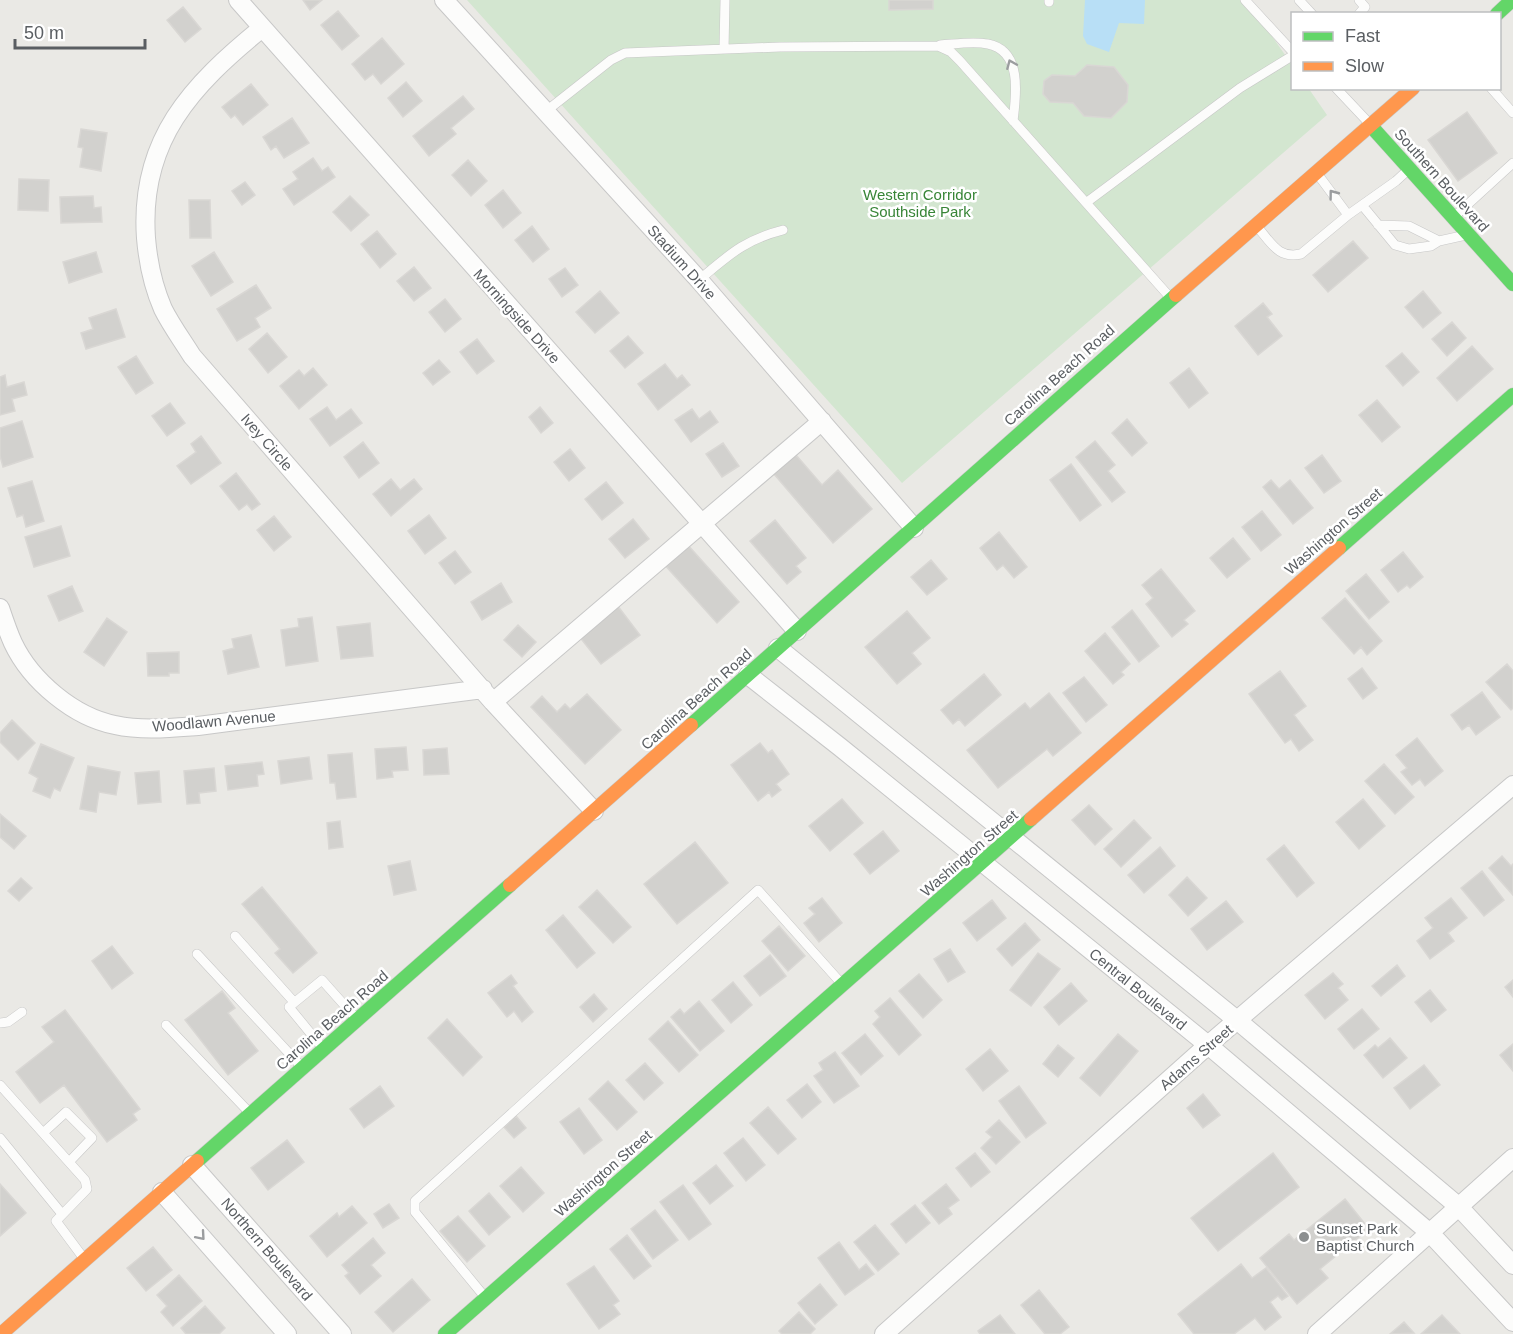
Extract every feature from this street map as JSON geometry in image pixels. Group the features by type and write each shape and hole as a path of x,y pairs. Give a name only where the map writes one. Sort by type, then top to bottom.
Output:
{"main road":[{"path":"1499,12 1512,0"},
{"name":"Carolina Beach Road","path":"2,1334 914,528 1072,385 1411,90"},
{"name":"Southern Boulevard","path":"1371,126 1513,284"},
{"name":"Washington Street","path":"445,1334 1513,395"}],"street":[{"name":"Morningside Drive","path":"238,0 797,631"},
{"name":"Stadium Drive","path":"444,0 699,280 914,528"},
{"name":"Ivey Circle","path":"262,28 221,61 191,95 162,141 151,172 145,224 148,257 156,291 164,311 192,356 488,695 594,811"},
{"path":"488,695 701,525 822,421"},
{"name":"Woodlawn Avenue","path":"0,608 13,644 44,684 68,704 94,719 128,728 198,726 488,695"},
{"path":"778,648 1238,1021 1458,1206 1513,1265"},
{"name":"Central Boulevard","path":"748,675 1208,1045 1430,1233 1513,1322"},
{"name":"Adams Street","path":"884,1334 1208,1045 1513,785"},
{"path":"1317,1334 1513,1158"},
{"name":"Northern Boulevard","path":"192,1165 342,1334"},
{"path":"162,1192 287,1334"}],"lane":[{"path":"724,49 725,0"},
{"path":"1245,0 1291,49"},
{"path":"1299,0 1310,12"},
{"path":"1359,0 1365,7 1361,12"},
{"path":"545,112 611,60 625,53 987,43 997,46 1006,54 1011,63 1016,101 1013,121"},
{"path":"938,46 951,52 960,61 1171,299"},
{"path":"1087,202 1240,88 1291,57"},
{"path":"1338,90 1371,126"},
{"path":"1493,90 1513,113"},
{"path":"1453,218 1513,163"},
{"path":"1256,225 1282,254 1291,256 1300,254 1348,215 1396,181 1409,168"},
{"path":"1317,173 1348,215"},
{"path":"1362,206 1395,245 1409,249 1431,246 1439,241 1468,234"},
{"path":"1378,225 1409,226 1439,241"},
{"path":"699,280 749,241 783,230"},
{"path":"485,1298 415,1212 415,1201 758,891 843,985"},
{"path":"235,936 294,1002"},
{"path":"197,954 302,1068"},
{"path":"324,1050 289,1007 294,1002 322,980 357,1020"},
{"path":"0,1023 8,1022 22,1012"},
{"path":"166,1026 250,1113"},
{"path":"0,1085 85,1180 87,1189 56,1221 85,1260"},
{"path":"44,1133 66,1112 92,1138 69,1162"},
{"path":"0,1138 62,1214"}],"green space":[{"name":"Western Corridor Southside Park","path":"467,0 1247,0 1291,64 1291,90 1310,90 1327,115 902,483"}],"water":[{"path":"1085,0 1145,0 1144,24 1119,23 1109,52 1087,44 1083,36"}],"building":[{"path":"303,0 322,0 310,10"},
{"path":"889,0 933,0 933,9 889,10"},
{"path":"183,7 201,29 185,42 167,20"},
{"path":"338,11 359,36 342,50 321,25"},
{"path":"382,38 404,64 381,84 373,74 365,80 352,64"},
{"path":"1087,65 1114,67 1128,85 1127,102 1111,118 1084,116 1073,103 1050,102 1043,94 1044,81 1052,75 1075,76"},
{"path":"406,82 422,101 403,117 388,98"},
{"path":"251,84 268,105 243,125 235,115 231,118 222,107"},
{"path":"463,96 474,109 451,128 456,134 429,156 413,136"},
{"path":"1467,112 1497,153 1458,181 1428,140"},
{"path":"292,118 309,143 284,158 276,146 271,150 263,137"},
{"path":"81,129 107,133 101,171 80,167 83,148 78,147"},
{"path":"313,158 322,171 328,167 335,177 294,205 283,189 298,179 293,172"},
{"path":"468,160 487,181 471,196 452,175"},
{"path":"19,179 49,180 48,211 18,210"},
{"path":"245,182 255,195 242,205 232,191"},
{"path":"503,190 521,213 503,228 485,205"},
{"path":"93,196 94,208 101,207 102,222 61,223 60,197"},
{"path":"350,196 369,215 351,231 333,212"},
{"path":"189,200 210,200 211,238 190,238"},
{"path":"532,226 549,249 533,262 515,240"},
{"path":"377,231 396,254 380,268 361,244"},
{"path":"1353,241 1368,258 1328,292 1313,275"},
{"path":"96,252 102,272 69,283 63,262"},
{"path":"214,252 233,282 211,296 192,266"},
{"path":"414,267 431,288 414,301 397,281"},
{"path":"565,268 578,285 562,297 549,279"},
{"path":"256,285 271,308 255,318 260,327 237,341 217,309"},
{"path":"600,291 619,313 595,333 576,312"},
{"path":"1423,291 1441,313 1423,328 1405,307"},
{"path":"445,299 461,319 445,332 429,312"},
{"path":"1263,303 1272,314 1267,317 1282,336 1258,355 1235,326"},
{"path":"116,309 125,337 86,349 81,333 93,329 89,318"},
{"path":"1452,322 1466,338 1447,356 1432,339"},
{"path":"267,333 287,357 268,373 249,349"},
{"path":"628,336 643,353 625,368 610,351"},
{"path":"477,339 494,361 477,374 460,352"},
{"path":"1472,346 1493,369 1457,401 1437,378"},
{"path":"1402,353 1419,372 1403,386 1386,366"},
{"path":"136,356 153,383 136,394 118,367"},
{"path":"439,360 450,372 433,385 423,373"},
{"path":"665,364 677,379 682,375 690,385 658,410 638,384"},
{"path":"313,368 327,385 299,409 280,386 299,370 304,376"},
{"path":"1189,368 1208,393 1189,408 1170,383"},
{"path":"5,375 7,387 24,382 27,395 12,399 15,411 0,415 0,377"},
{"path":"1377,400 1400,427 1382,442 1359,415"},
{"path":"170,403 185,423 167,436 152,416"},
{"path":"327,407 336,420 351,409 362,423 330,446 310,419"},
{"path":"540,407 553,423 541,433 529,417"},
{"path":"692,409 699,419 710,411 718,422 691,442 675,420"},
{"path":"1127,419 1147,443 1132,456 1112,433"},
{"path":"22,421 33,457 3,467 0,456 0,428"},
{"path":"201,436 221,463 191,484 177,466 196,452 191,444"},
{"path":"1095,441 1115,465 1108,471 1125,492 1112,502 1076,457"},
{"path":"363,442 379,463 359,478 344,457"},
{"path":"723,443 739,466 722,477 706,454"},
{"path":"570,449 585,468 569,481 554,462"},
{"path":"796,455 822,485 838,470 872,509 833,543 774,474"},
{"path":"1322,455 1341,481 1324,493 1305,468"},
{"path":"1071,464 1101,505 1080,521 1050,480"},
{"path":"236,473 260,504 252,510 247,504 239,510 220,486"},
{"path":"391,479 400,490 414,479 422,489 391,516 373,494"},
{"path":"1271,480 1279,489 1290,480 1313,508 1293,524 1263,487"},
{"path":"32,481 44,521 26,527 23,515 17,517 8,488"},
{"path":"606,482 623,503 602,520 585,499"},
{"path":"1262,511 1281,535 1261,551 1242,527"},
{"path":"429,515 446,538 425,554 408,531"},
{"path":"274,516 291,537 274,551 257,530"},
{"path":"633,519 649,539 625,558 609,539"},
{"path":"775,520 806,558 796,566 801,572 787,584 750,541"},
{"path":"61,526 70,556 34,567 25,537"},
{"path":"999,532 1027,567 1014,578 1003,565 997,570 980,548"},
{"path":"1233,538 1250,559 1227,578 1210,558"},
{"path":"686,543 739,602 717,623 663,563"},
{"path":"455,551 471,572 455,584 439,563"},
{"path":"1403,552 1423,577 1410,588 1407,585 1398,592 1381,570"},
{"path":"931,560 947,579 927,595 911,577"},
{"path":"1161,569 1195,611 1184,620 1188,624 1172,637 1146,604 1153,598 1142,585"},
{"path":"1366,574 1389,602 1369,619 1346,591"},
{"path":"501,583 512,602 482,620 471,602"},
{"path":"72,586 83,611 59,621 48,596"},
{"path":"1345,598 1382,641 1367,655 1361,647 1354,654 1322,618"},
{"path":"617,605 640,635 601,664 578,635"},
{"path":"1132,610 1159,646 1139,662 1112,627"},
{"path":"907,611 930,638 912,653 921,664 897,684 865,647"},
{"path":"312,617 318,661 286,666 281,630 299,627 298,619"},
{"path":"107,618 127,632 104,666 84,652"},
{"path":"370,623 373,656 341,659 337,627"},
{"path":"518,625 536,642 522,657 504,640"},
{"path":"1105,633 1130,664 1121,672 1124,675 1113,684 1085,651"},
{"path":"251,635 259,667 228,674 223,651 234,648 232,639"},
{"path":"179,652 179,673 169,673 169,676 148,676 147,653"},
{"path":"1507,664 1513,671 1513,708 1511,710 1486,682"},
{"path":"1362,668 1377,688 1363,699 1348,679"},
{"path":"1280,671 1306,706 1294,715 1313,740 1299,751 1291,739 1285,743 1249,694"},
{"path":"984,674 1001,695 965,726 959,719 953,724 941,710"},
{"path":"1084,677 1107,705 1086,722 1063,693"},
{"path":"1482,692 1500,717 1476,735 1469,725 1462,730 1451,715"},
{"path":"1049,693 1081,733 1053,756 1047,749 998,788 967,750 1025,703 1030,709"},
{"path":"587,694 621,730 585,764 531,707 542,696 557,712 565,704 570,709"},
{"path":"12,720 35,743 18,760 0,742 0,733"},
{"path":"1417,738 1443,771 1425,786 1420,779 1412,785 1401,772 1407,768 1396,755"},
{"path":"760,743 768,753 772,750 789,774 776,784 781,790 772,797 769,792 758,801 731,765"},
{"path":"41,744 74,758 60,791 54,788 50,798 33,791 38,778 29,773"},
{"path":"406,747 408,770 392,771 393,777 377,779 375,749"},
{"path":"447,748 449,774 424,775 423,750"},
{"path":"352,753 356,797 337,799 335,783 330,783 328,755"},
{"path":"309,757 312,779 281,784 278,761"},
{"path":"262,762 264,774 257,775 258,786 228,790 225,766"},
{"path":"1384,764 1414,797 1395,814 1365,781"},
{"path":"88,766 120,772 116,795 99,792 96,812 80,809"},
{"path":"214,768 216,791 199,793 200,803 187,804 184,771"},
{"path":"159,771 161,802 138,804 135,773"},
{"path":"842,799 863,823 830,851 809,826"},
{"path":"1363,799 1385,826 1359,849 1336,822"},
{"path":"1089,805 1112,829 1095,845 1072,820"},
{"path":"0,814 26,836 14,849 0,837"},
{"path":"1134,820 1151,838 1121,867 1104,849"},
{"path":"340,821 343,847 329,849 327,823"},
{"path":"883,831 899,851 870,874 854,854"},
{"path":"695,842 728,883 677,924 644,884"},
{"path":"1284,845 1314,883 1297,897 1267,859"},
{"path":"1160,847 1175,866 1144,893 1128,875"},
{"path":"1502,856 1511,866 1513,864 1513,895 1489,868"},
{"path":"410,861 416,890 394,895 388,866"},
{"path":"1482,871 1504,900 1484,916 1461,888"},
{"path":"1187,877 1207,898 1188,916 1169,895"},
{"path":"21,878 32,888 19,901 8,891"},
{"path":"262,887 317,953 293,973 275,953 280,949 242,904"},
{"path":"597,890 631,927 613,943 579,907"},
{"path":"822,898 842,923 819,942 804,923 815,914 809,908"},
{"path":"1451,898 1467,918 1448,933 1454,941 1430,959 1417,941 1433,928 1425,918"},
{"path":"992,900 1006,918 977,941 963,923"},
{"path":"1226,901 1243,922 1207,950 1191,929"},
{"path":"563,915 595,953 577,968 546,930"},
{"path":"1025,923 1040,940 1012,966 997,949"},
{"path":"779,926 805,956 788,971 762,941"},
{"path":"112,946 133,973 112,989 92,961"},
{"path":"950,949 965,972 948,982 934,959"},
{"path":"1038,953 1060,969 1031,1006 1010,990"},
{"path":"770,955 786,976 760,996 744,976"},
{"path":"1397,965 1405,976 1381,996 1372,986"},
{"path":"1333,973 1343,984 1338,988 1348,1000 1325,1019 1305,995"},
{"path":"919,974 942,1000 923,1018 899,991"},
{"path":"511,975 517,983 513,986 533,1012 522,1022 514,1011 507,1017 488,993"},
{"path":"1513,980 1513,997 1505,987"},
{"path":"733,982 752,1005 731,1023 712,1000"},
{"path":"1071,983 1087,1001 1059,1025 1044,1007"},
{"path":"1430,990 1446,1010 1431,1022 1415,1002"},
{"path":"222,991 235,1008 228,1013 258,1051 228,1075 185,1020"},
{"path":"594,994 607,1009 593,1022 580,1007"},
{"path":"890,998 921,1035 899,1055 873,1024 880,1017 875,1011"},
{"path":"699,1001 724,1031 700,1051 671,1017 680,1009 684,1014"},
{"path":"1362,1009 1379,1029 1354,1049 1338,1029"},
{"path":"65,1010 140,1109 133,1114 137,1120 107,1142 64,1085 40,1103 16,1072 54,1042 42,1027"},
{"path":"447,1019 482,1057 463,1076 428,1038"},
{"path":"668,1021 698,1055 679,1072 649,1039"},
{"path":"865,1034 883,1056 861,1075 842,1053"},
{"path":"1118,1034 1138,1051 1100,1096 1080,1078"},
{"path":"1390,1038 1407,1058 1383,1078 1364,1055 1375,1045 1378,1048"},
{"path":"1513,1044 1513,1071 1500,1055"},
{"path":"1058,1045 1074,1058 1058,1077 1043,1064"},
{"path":"990,1049 1008,1071 983,1091 966,1069"},
{"path":"835,1052 859,1086 834,1103 814,1076 823,1070 819,1063"},
{"path":"645,1063 663,1083 644,1100 626,1080"},
{"path":"1424,1065 1440,1085 1410,1109 1394,1088"},
{"path":"608,1081 637,1112 617,1130 589,1099"},
{"path":"807,1084 821,1102 802,1118 787,1100"},
{"path":"380,1086 394,1106 364,1128 350,1109"},
{"path":"1019,1086 1046,1123 1026,1138 999,1101"},
{"path":"1203,1094 1220,1115 1203,1128 1187,1108"},
{"path":"768,1107 796,1139 778,1154 750,1123"},
{"path":"579,1108 602,1140 584,1154 560,1122"},
{"path":"516,1116 526,1128 514,1138 504,1127"},
{"path":"999,1120 1020,1142 996,1164 981,1148 992,1137 986,1132"},
{"path":"743,1138 765,1165 746,1181 724,1153"},
{"path":"287,1140 304,1162 268,1190 251,1168"},
{"path":"975,1153 990,1172 971,1187 956,1168"},
{"path":"1273,1153 1299,1187 1218,1251 1191,1218"},
{"path":"716,1165 733,1186 710,1204 693,1183"},
{"path":"521,1167 544,1193 523,1212 500,1186"},
{"path":"0,1184 26,1213 0,1236"},
{"path":"946,1184 959,1200 948,1208 952,1214 939,1224 922,1203"},
{"path":"683,1185 711,1224 689,1240 660,1202"},
{"path":"489,1193 510,1217 489,1235 469,1211"},
{"path":"1345,1199 1369,1229 1320,1269 1328,1278 1297,1304 1260,1258 1289,1234 1294,1240"},
{"path":"389,1204 399,1218 383,1228 374,1214"},
{"path":"915,1205 930,1223 906,1243 891,1224"},
{"path":"352,1206 367,1223 327,1257 310,1236 337,1213 339,1217"},
{"path":"655,1210 678,1240 653,1259 631,1229"},
{"path":"458,1216 485,1246 467,1262 440,1231"},
{"path":"875,1225 899,1254 878,1271 854,1242"},
{"path":"627,1235 651,1266 634,1279 610,1249"},
{"path":"373,1238 385,1253 371,1265 381,1276 360,1294 345,1276 349,1273 342,1265"},
{"path":"839,1242 859,1270 866,1264 874,1274 845,1295 818,1258"},
{"path":"153,1247 172,1270 146,1291 127,1268"},
{"path":"1241,1264 1252,1278 1266,1268 1288,1296 1282,1300 1278,1296 1270,1302 1281,1317 1265,1330 1255,1318 1234,1334 1194,1334 1178,1314"},
{"path":"594,1266 619,1301 613,1305 620,1314 599,1329 567,1284"},
{"path":"179,1275 202,1301 173,1326 161,1312 167,1306 157,1295"},
{"path":"412,1279 430,1300 393,1332 375,1312"},
{"path":"820,1284 837,1305 815,1324 798,1303"},
{"path":"1039,1290 1069,1327 1060,1334 1045,1334 1021,1305"},
{"path":"205,1306 225,1328 219,1334 186,1334 181,1328"},
{"path":"799,1312 815,1329 810,1334 782,1334 779,1331"},
{"path":"1000,1315 1015,1334 980,1334 978,1331"},
{"path":"1442,1315 1460,1334 1421,1334"},
{"path":"1404,1322 1414,1333 1390,1334"}],"traffic: fast":[{"path":"1499,12 1512,0"},
{"path":"1371,126 1513,284"},
{"path":"691,725 1176,295"},
{"path":"1339,548 1513,395"},
{"path":"445,1334 1031,819"},
{"path":"197,1161 510,885"}],"traffic: slow":[{"path":"1176,295 1411,90"},
{"path":"1031,819 1339,548"},
{"path":"510,885 691,725"},
{"path":"1,1334 197,1161"}],"place":[{"name":"Sunset Park Baptist Church","path":"1304,1237"}]}
